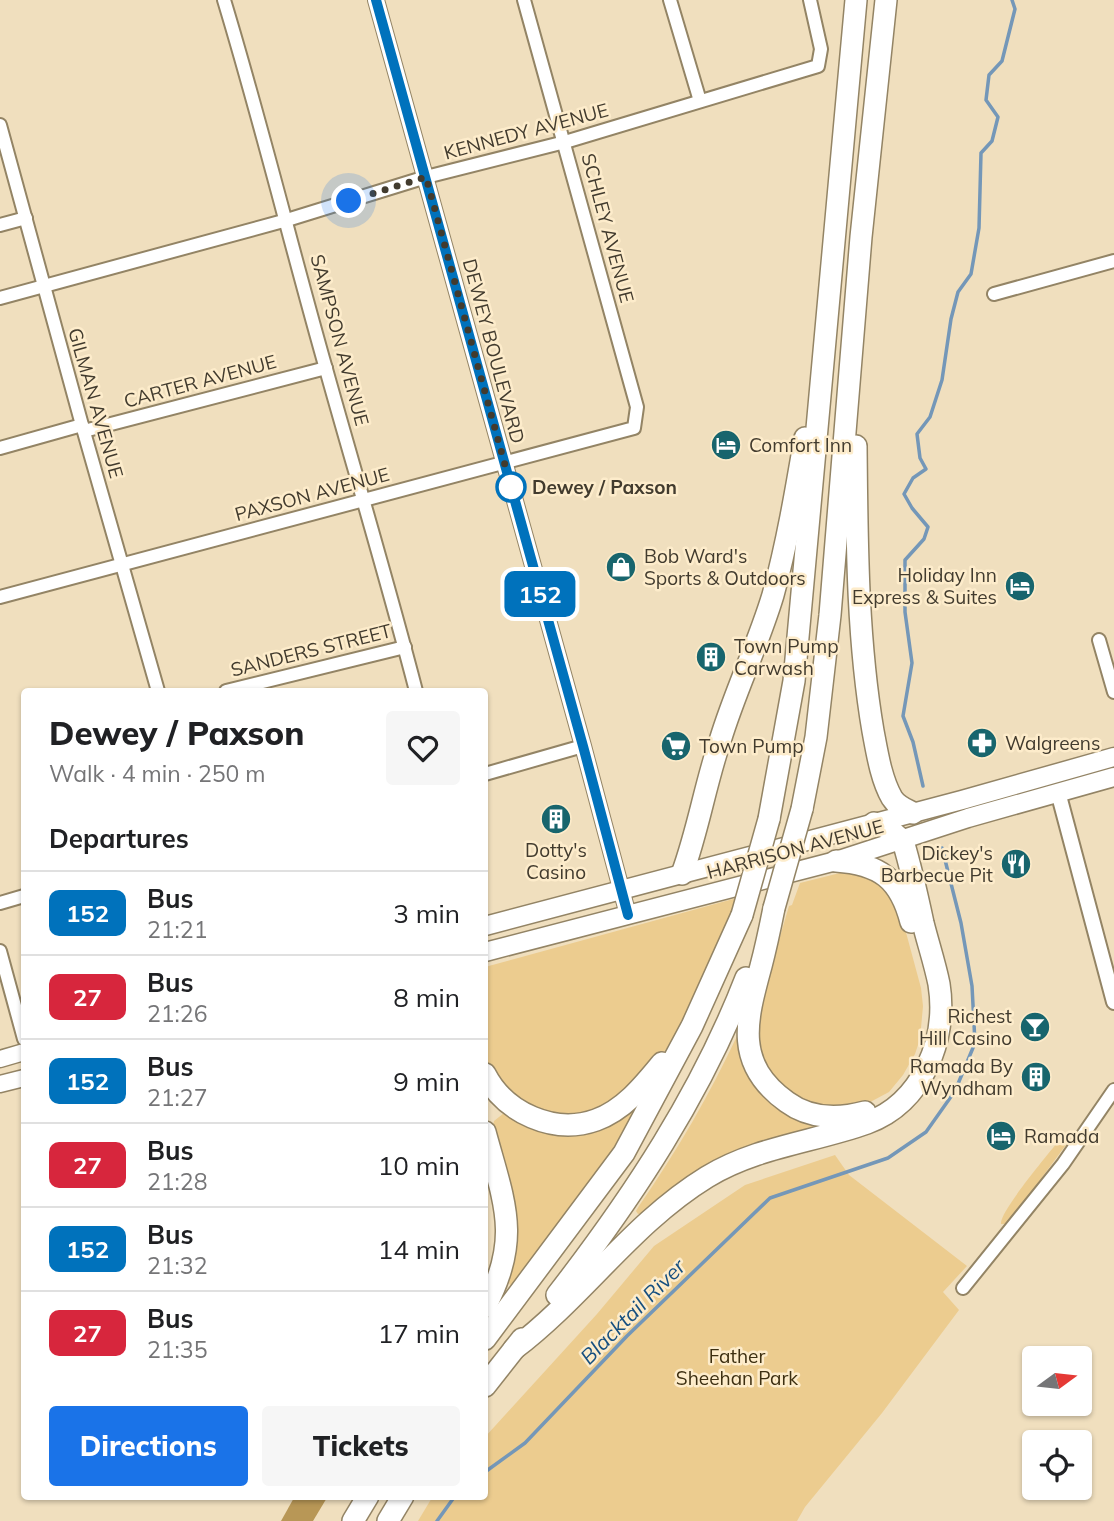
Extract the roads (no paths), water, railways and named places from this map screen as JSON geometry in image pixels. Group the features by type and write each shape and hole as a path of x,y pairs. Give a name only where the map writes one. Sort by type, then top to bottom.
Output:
{"highway":[{"path":"488,1335 624,1153 692,1026 742,915 769,819 793,681 856,0"},
{"path":"836,861 861,863 881,872 894,885 907,908 928,990 928,1020 916,1064 899,1088 875,1108 847,1117 825,1116 800,1110 768,1087 755,1067 747,1036 750,1009 774,908 802,809 816,737 830,615 861,237 886,0"},
{"path":"861,237 861,354 856,444 863,645 872,727 889,792 899,806 913,813"},
{"path":"682,874 692,847 713,761 772,597 789,526 812,396 826,341"},
{"path":"514,1349 547,1324 606,1260 662,1208 694,1185 721,1169 765,1150 845,1130 881,1117 906,1100 920,1082 936,1042 941,1006 939,984 903,841 897,833 874,823"},
{"path":"488,1382 600,1238 638,1185 677,1122 720,1040 774,908"},
{"path":"488,1079 496,1094 534,1118 562,1123 596,1120 637,1093 692,1026"},
{"path":"488,1143 503,1197 508,1232 503,1266 488,1301"},
{"path":"353,1521 365,1500"},
{"path":"388,1521 401,1500"}],"main road":[{"name":"HARRISON AVENUE","path":"488,925 1114,757"},
{"name":"HARRISON AVENUE","path":"488,951 836,861 968,818 1114,777"},
{"path":"0,1059 21,1053"},
{"path":"0,1084 21,1079"}],"street":[{"name":"SAMPSON AVENUE","path":"224,0 415,688"},
{"name":"DEWEY BOULEVARD","path":"376,0 628,915"},
{"name":"SCHLEY AVENUE","path":"524,0 637,407 634,428"},
{"path":"670,0 700,101"},
{"name":"KENNEDY AVENUE","path":"0,299 287,220 426,177 565,142 818,66 821,49 810,0"},
{"name":"GILMAN AVENUE","path":"0,125 157,688"},
{"path":"0,225 26,218"},
{"path":"994,294 1114,261"},
{"name":"CARTER AVENUE","path":"0,448 326,368"},
{"name":"PAXSON AVENUE","path":"0,597 634,428"},
{"path":"1099,640 1114,692"},
{"name":"SANDERS STREET","path":"238,688 405,647"},
{"path":"488,773 583,746"},
{"path":"1058,793 1114,1002"},
{"path":"0,903 21,897"},
{"path":"0,951 21,1028"},
{"path":"963,1289 1063,1164 1114,1090"}],"waterway":[{"path":"923,786 913,742 903,716 912,663 905,612 905,560 924,539 928,527 904,494 913,478 926,469 920,458 917,434 930,417 942,380 958,292 971,274 979,228 981,153 992,141 998,117 986,100 989,75 1002,61 1015,9 1012,0"},
{"name":"Blacktail River","path":"488,1470 525,1443 627,1336 770,1198 888,1158 926,1132 955,1091 975,1043 972,986 961,923 942,848"},
{"name":"Blacktail River","path":"437,1521 452,1500"}],"place":[{"name":"Comfort Inn","path":"726,445"},
{"name":"Dewey / Paxson","path":"511,487"},
{"name":"Bob Ward's Sports & Outdoors","path":"621,567"},
{"name":"Holiday Inn Express & Suites","path":"1020,586"},
{"name":"Town Pump Carwash","path":"711,657"},
{"name":"Walgreens","path":"982,743"},
{"name":"Town Pump","path":"676,746"},
{"name":"Dotty's Casino","path":"556,819"},
{"name":"Dickey's Barbecue Pit","path":"1016,864"},
{"name":"Richest Hill Casino","path":"1035,1027"},
{"name":"Ramada By Wyndham","path":"1036,1077"},
{"name":"Ramada","path":"1001,1136"}],"park label":[{"name":"Father Sheehan Park","path":"737,1367"}]}
